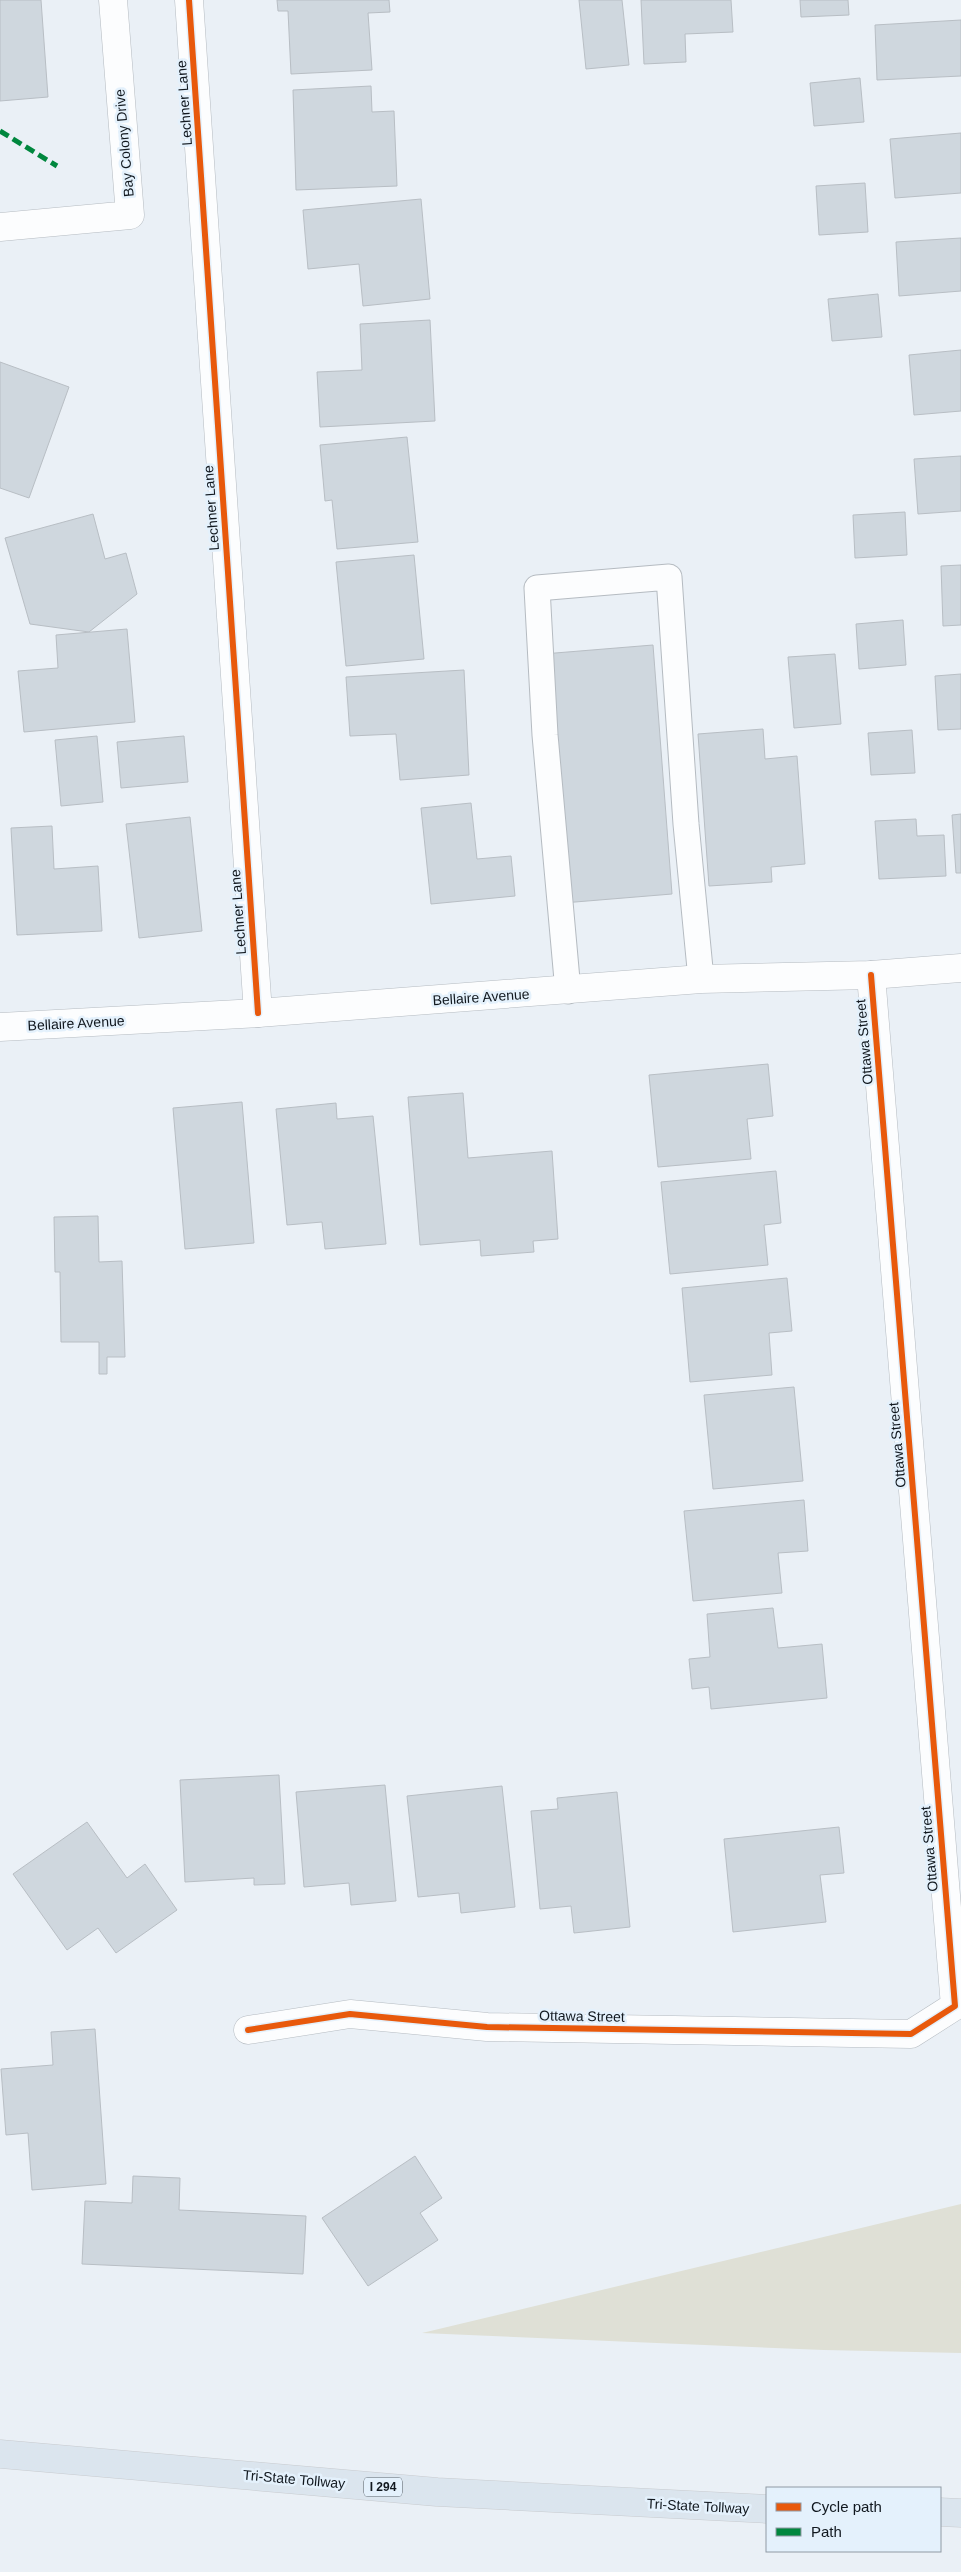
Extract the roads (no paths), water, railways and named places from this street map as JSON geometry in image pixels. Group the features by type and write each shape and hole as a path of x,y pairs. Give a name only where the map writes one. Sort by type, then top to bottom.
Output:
{"highway":[{"name":"Tri-State Tollway","path":"0,2454 437,2492 766,2509"},
{"path":"941,2512 961,2512"}],"street":[{"name":"Bay Colony Drive","path":"0,227 130,215 112,0"},
{"name":"Lechner Lane","path":"189,0 258,1013"},
{"name":"Bellaire Avenue","path":"0,1027 258,1013 568,991 701,979 871,975 961,968"},
{"name":"Ottawa Street","path":"248,2030 350,2014 487,2027 911,2034 955,2006 871,975"}],"lane":[{"path":"568,991 545,735 537,588 669,577 686,824 701,979"}]}
